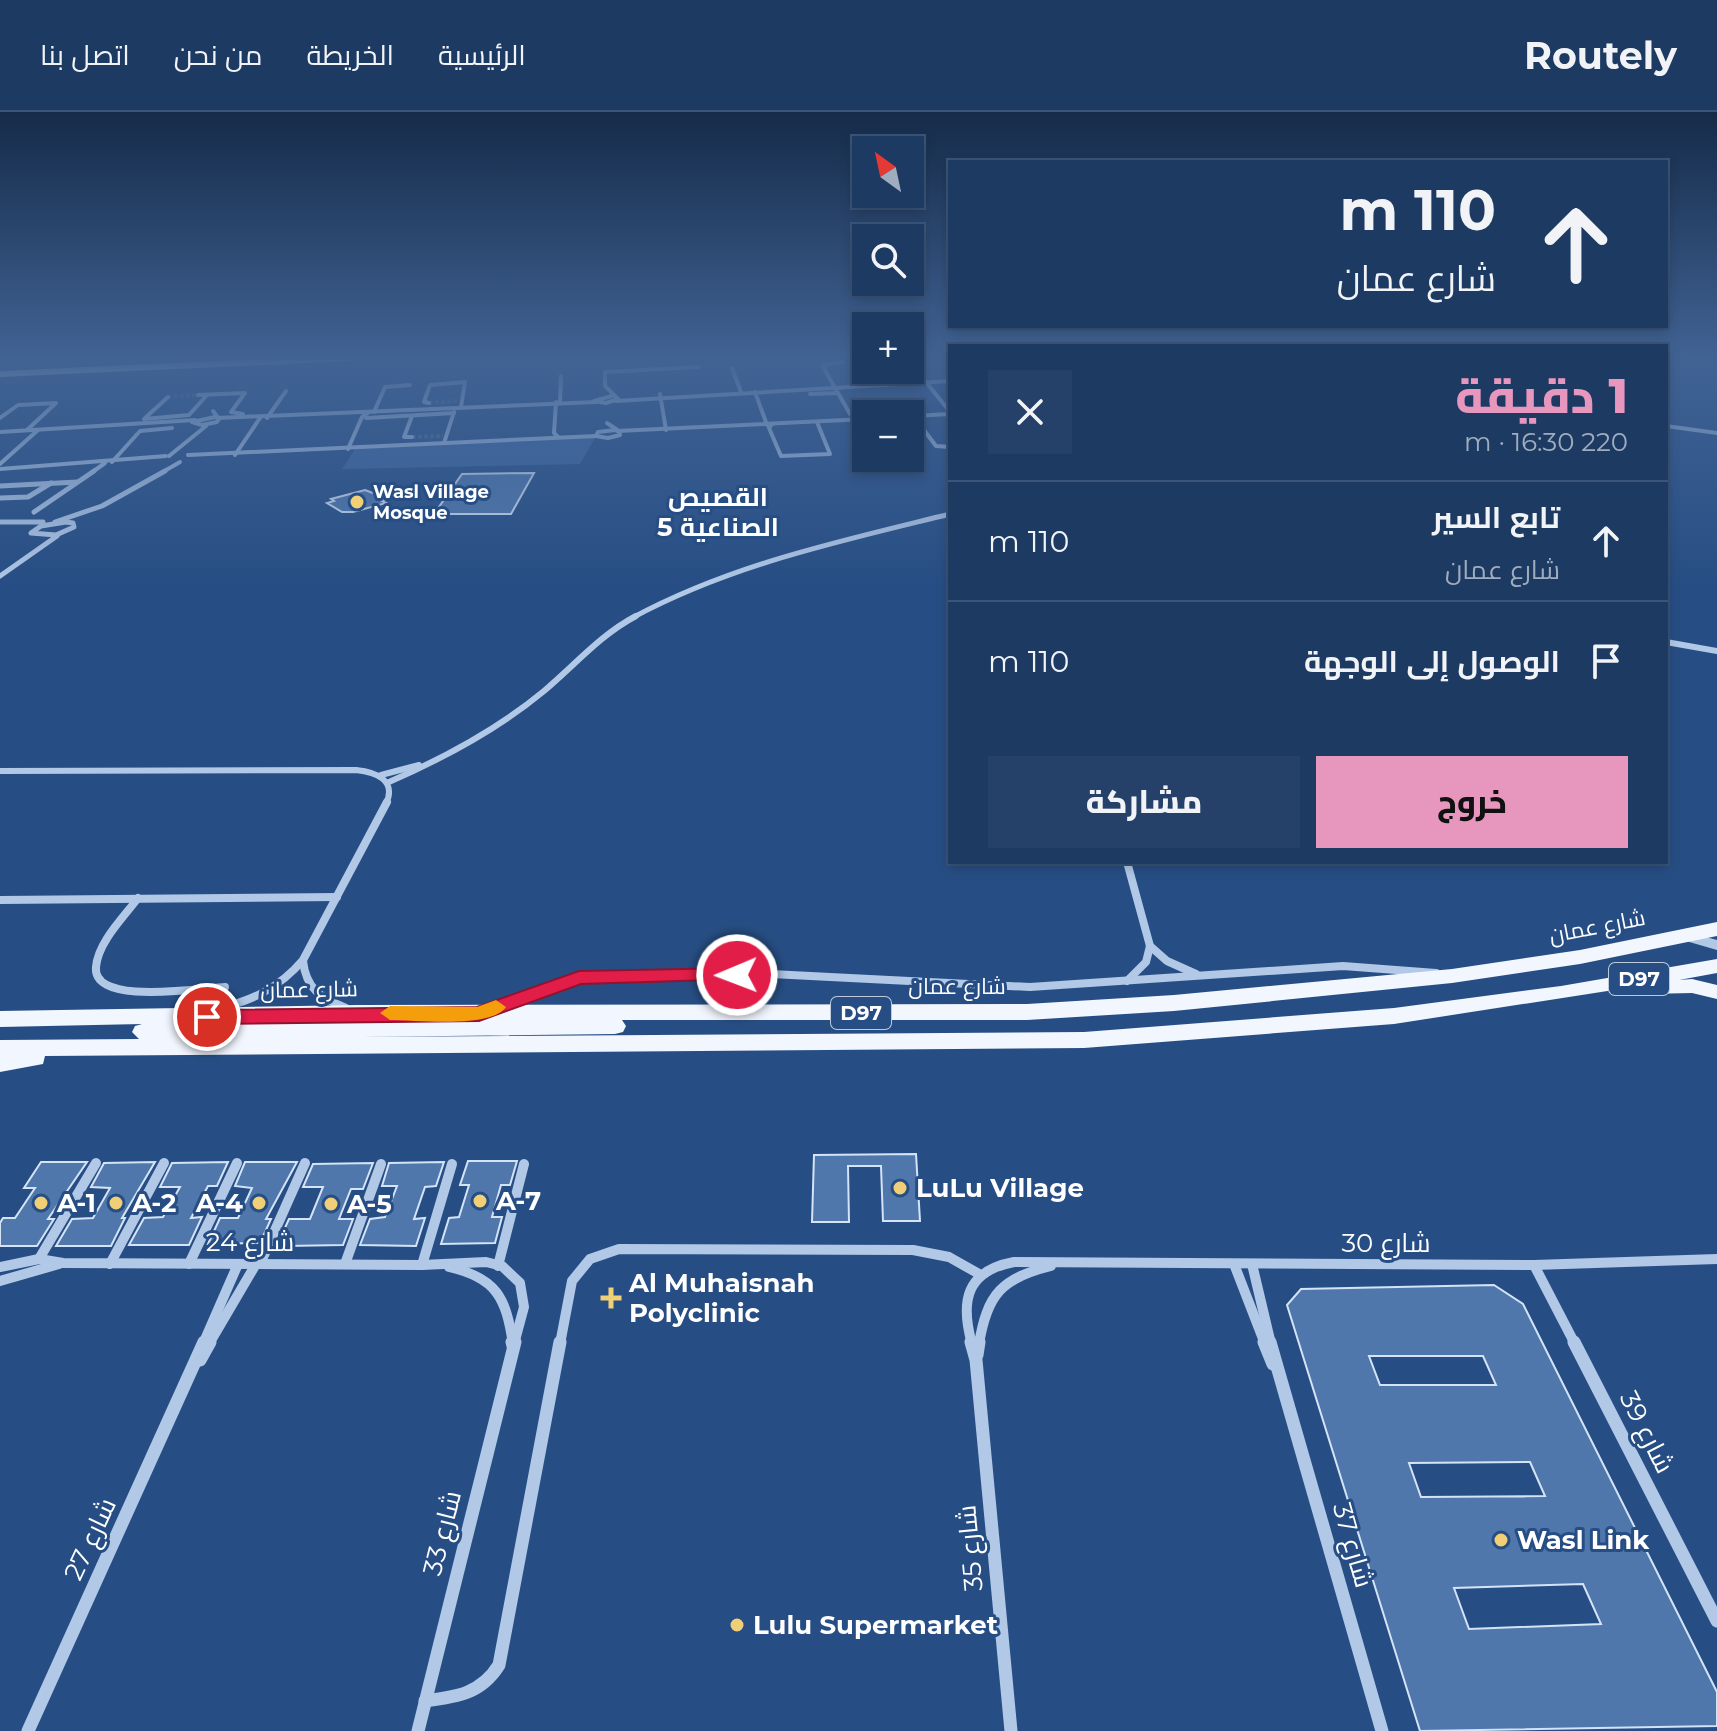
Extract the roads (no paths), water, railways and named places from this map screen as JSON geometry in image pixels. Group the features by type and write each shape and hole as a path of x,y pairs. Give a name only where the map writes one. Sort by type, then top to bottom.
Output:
{"main road":[{"name":"شارع عمان","path":"0,1019 357,1013 1027,1012 1206,1001 1452,976 1580,957 1717,929"},
{"name":"D97","path":"0,1048 1084,1040 1394,1016 1561,993 1717,966"},
{"path":"1561,993 1595,999 1677,986 1717,992"},
{"path":"0,1033 575,1028 742,1013"},
{"path":"0,1064 23,1059 111,1054 156,1047"}],"street":[{"path":"0,466 34,434"},
{"path":"112,462 138,434"},
{"path":"156,474 161,462 183,448 195,434"},
{"path":"235,455 249,434"},
{"path":"348,449 354,434"},
{"path":"405,434 404,437 412,437"},
{"path":"444,443 446,434"},
{"path":"555,434 558,437"},
{"path":"128,461 161,462 184,458 592,434"},
{"path":"771,434 781,456 830,454 822,434"},
{"path":"927,434 936,446 948,447"},
{"path":"183,448 184,458"},
{"path":"0,466 105,463 168,456 184,458"},
{"path":"0,576 92,511 184,458"},
{"path":"34,512 105,463"},
{"path":"0,486 78,482"},
{"path":"0,498 28,497 52,483"},
{"path":"32,533 53,522 92,511"},
{"path":"389,782 439,759 517,711 600,639 654,606 756,565 948,515"},
{"path":"0,523 53,522 75,525"},
{"path":"0,523 32,533 60,533"},
{"path":"30,554 35,545 32,533"},
{"path":"1668,642 1717,651"},
{"path":"0,771 356,770 381,775 439,759"},
{"path":"177,1017 242,1004 265,995 285,982 303,960 389,798 389,782 381,775"},
{"path":"1126,982 1146,962 1150,946 1128,864"},
{"path":"0,900 337,897"},
{"path":"138,898 96,961 93,976 97,982 122,992 225,987"},
{"path":"1684,936 1717,945"},
{"path":"1150,946 1178,967 1203,976"},
{"path":"303,960 305,980 312,991 357,1013"},
{"path":"479,1014 569,980 591,976 771,974 987,987 1126,982 1343,966 1452,976"},
{"path":"39,1259 96,1163"},
{"path":"110,1264 164,1163"},
{"path":"189,1264 237,1163"},
{"name":"شارع 27","path":"195,1367 258,1264 305,1163"},
{"path":"345,1264 381,1164"},
{"path":"422,1265 452,1164"},
{"path":"437,1264 466,1261 488,1262 498,1266 524,1164"},
{"path":"425,1701 477,1691 494,1675 499,1665 572,1281 590,1259 619,1249 913,1250 943,1254 958,1259 981,1275 968,1296 965,1309 976,1360"},
{"name":"شارع 24","path":"0,1267 39,1259 110,1264 437,1264"},
{"name":"شارع 30","path":"981,1275 1002,1263 1015,1260 1061,1264 1534,1265 1715,1260"},
{"name":"شارع 24","path":"0,1281 63,1263"},
{"name":"شارع 27","path":"28,1731 195,1367 238,1264"},
{"name":"شارع 33","path":"437,1264 474,1273 500,1293 507,1308 513,1347"},
{"name":"شارع 30","path":"976,1360 984,1311 992,1297 1015,1276 1061,1264"},
{"name":"شارع 37","path":"1234,1264 1258,1332 1277,1372"},
{"name":"شارع 37","path":"1252,1264 1277,1372 1382,1731"},
{"name":"شارع 39","path":"1534,1265 1717,1621"},
{"name":"شارع 33","path":"418,1731 513,1347 524,1324 527,1303 521,1284 498,1266"},
{"name":"شارع 35","path":"976,1360 1011,1731"}],"tunnel":[{"path":"412,437 443,436"}],"place":[{"name":"Wasl Village Mosque","path":"357,502"},
{"name":"LuLu Village","path":"900,1188"},
{"name":"A-7","path":"480,1201"},
{"name":"A-1","path":"41,1203"},
{"name":"A-2","path":"116,1203"},
{"name":"A-4","path":"259,1203"},
{"name":"A-5","path":"331,1204"},
{"name":"Al Muhaisnah Polyclinic","path":"611,1298"},
{"name":"Wasl Link","path":"1501,1540"},
{"name":"Lulu Supermarket","path":"737,1625"}],"district":[{"name":"القصيص الصناعية 5","path":"718,512"}]}
